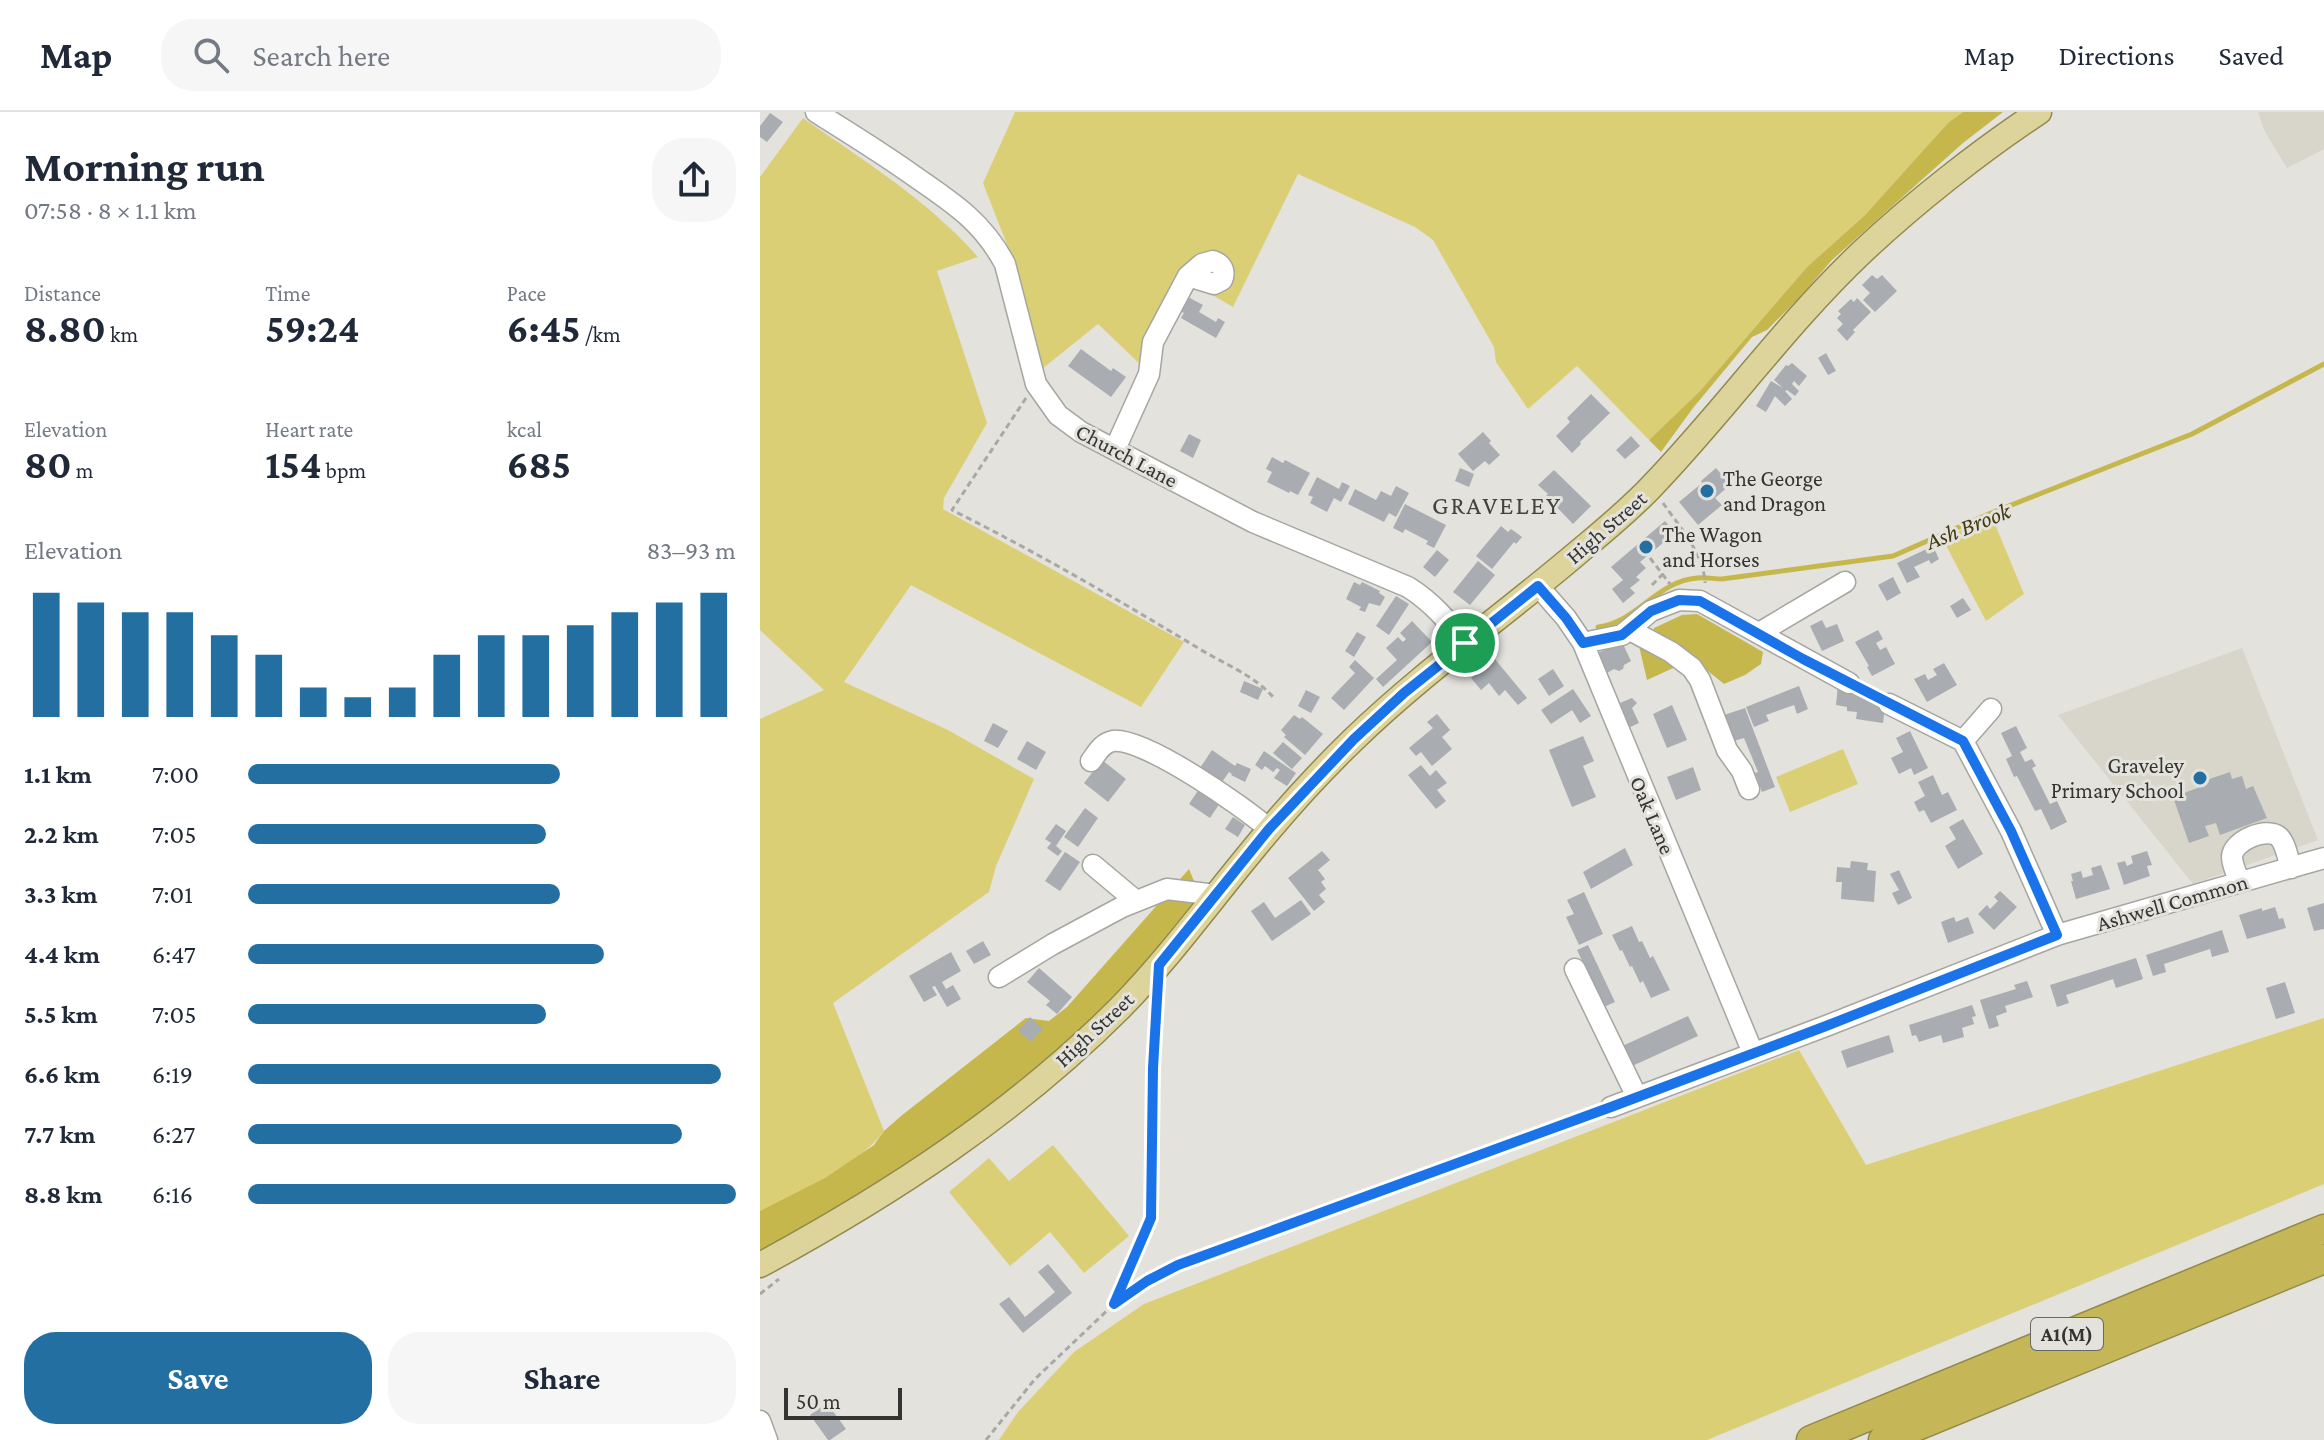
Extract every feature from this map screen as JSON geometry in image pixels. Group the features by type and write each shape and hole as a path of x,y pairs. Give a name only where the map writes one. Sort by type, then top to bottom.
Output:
{"highway":[{"name":"A1(M)","path":"1811,1440 2324,1229"},
{"name":"A1(M)","path":"1883,1440 2324,1259"}],"main road":[{"name":"High Street","path":"760,1265 927,1167 980,1129 1080,1046 1159,965 1269,829 1354,739 1404,693 1619,518 1652,486 1862,252 1995,143 2039,112"}],"street":[{"name":"Church Lane","path":"830,115 963,210 996,246 1005,264 1036,384 1058,415 1081,432 1253,522 1408,587 1425,597 1465,643"},
{"path":"1115,449 1149,374 1153,342 1188,276"},
{"path":"1759,633 1845,582"},
{"name":"Oak Lane","path":"1538,586 1583,643 1753,1053"},
{"path":"1639,634 1651,611 1685,599 1700,601 1849,683"},
{"path":"1583,643 1639,634 1692,668 1700,680 1727,750 1742,771 1749,789"},
{"path":"1889,704 1963,741 2011,831 2057,935"},
{"path":"1963,741 1991,709"},
{"path":"1091,761 1104,744 1115,740 1142,747 1251,813 1269,829"},
{"path":"2240,882 2232,858 2234,849 2265,832 2276,835 2282,841 2291,868"},
{"name":"Ashwell Common","path":"1611,1107 2057,935 2324,858"},
{"path":"1093,865 1136,901"},
{"path":"999,977 1067,936 1167,889 1216,895"},
{"path":"1575,969 1637,1097"},
{"path":"760,1421 767,1440"}],"path":[{"path":"1036,384 952,510 1131,607 1219,662 1254,679 1274,698"},
{"path":"1652,486 1694,550 1705,573 1705,588"},
{"path":"1650,558 1669,583"},
{"path":"1652,585 1663,574"},
{"path":"1114,1304 1151,1218 1153,1068 1159,965"},
{"path":"986,1440 1035,1379 1114,1304 1147,1281 1178,1265 1611,1107"}],"shaded area":[{"path":"1015,112 1963,112 1949,122 1865,215 1807,267 1700,391 1649,440 1577,366 1528,409 1496,362 1494,347 1433,240 1415,227 1298,174 1233,307 1192,283 1142,366 1098,324 1042,369 1006,242 983,183"},
{"path":"1963,112 2003,112 1963,143 1832,260 1767,330 1752,337 1661,452 1649,440 1700,391 1807,267 1865,215 1949,122"},
{"path":"2258,112 2324,112 2324,149 2287,168 2265,132"},
{"path":"803,118 917,199 978,257 937,271 987,423 944,498 943,509 1184,642 1141,707 911,585 844,682 948,730 1034,779 996,866 989,892 833,1003 884,1131 874,1143 844,1166 760,1211 760,719 824,690 760,630 760,177"},
{"path":"1992,517 2024,594 1986,621 1942,538"},
{"path":"1697,614 1763,652 1761,664 1724,684 1693,659 1647,680 1639,646 1653,639 1654,628 1682,615"},
{"name":"Graveley Primary School","path":"2242,648 2318,840 2193,884 2058,715"},
{"path":"1843,749 1858,784 1790,812 1776,777"},
{"path":"1189,869 1201,898 1139,982 973,1127 760,1256 760,1211 825,1178 874,1145 901,1116 1026,1018 1049,1021 1067,1007"},
{"path":"2324,1018 2324,1184 1707,1440 999,1440 1018,1412 1074,1352 1144,1304 1799,1050 1866,1165"},
{"path":"1053,1145 1129,1236 1084,1273 1050,1232 1010,1266 949,1192 989,1158 1009,1181"}],"building":[{"path":"770,113 783,122 767,142 760,137 760,126"},
{"path":"1872,275 1877,279 1882,275 1897,291 1875,312 1863,300 1870,293 1862,285"},
{"path":"1188,297 1203,305 1199,312 1216,322 1218,318 1225,322 1216,338 1181,318 1184,313 1180,311"},
{"path":"1857,298 1871,312 1847,341 1837,330 1843,324 1837,318 1841,314 1838,311 1851,299 1854,302"},
{"path":"1081,349 1111,371 1113,368 1126,377 1111,397 1068,366"},
{"path":"1826,353 1836,371 1828,375 1818,358"},
{"path":"1792,363 1807,376 1799,386 1794,381 1792,384 1799,391 1795,396 1785,391 1792,399 1785,406 1775,396 1766,412 1756,406 1771,381 1783,388 1774,380 1786,365"},
{"path":"1591,394 1610,413 1572,453 1556,436 1570,422 1567,418"},
{"path":"1483,432 1500,455 1489,465 1485,461 1473,471 1458,454"},
{"path":"1189,434 1201,440 1193,458 1180,451"},
{"path":"1631,436 1640,446 1625,459 1616,450"},
{"path":"1272,457 1310,473 1298,495 1267,482 1272,472 1266,469"},
{"path":"1460,468 1474,474 1469,487 1455,481"},
{"name":"The George and Dragon","path":"1716,468 1730,485 1715,498 1722,505 1698,525 1679,502"},
{"path":"1554,470 1591,506 1573,524 1538,485"},
{"path":"1317,477 1339,489 1342,482 1350,486 1341,502 1334,498 1327,512 1310,503 1313,497 1308,495"},
{"path":"1396,486 1409,493 1396,517 1389,513 1384,522 1348,504 1355,489 1376,500 1381,491 1391,496"},
{"path":"1405,504 1446,525 1434,548 1426,544 1428,541 1405,529 1403,533 1393,528"},
{"name":"The Wagon and Horses","path":"1665,521 1675,533 1640,562 1646,568 1636,577 1640,580 1630,588 1635,593 1623,603 1612,589 1623,580 1611,567"},
{"path":"1501,526 1522,537 1516,544 1514,542 1492,569 1476,556"},
{"path":"1933,546 1939,559 1914,567 1920,577 1907,583 1897,563"},
{"path":"1437,550 1449,560 1435,577 1423,567"},
{"path":"1478,561 1495,575 1470,605 1453,592"},
{"path":"1893,577 1901,593 1887,601 1878,585"},
{"path":"1354,582 1360,585 1362,582 1380,591 1385,597 1380,606 1369,603 1365,612 1346,599"},
{"path":"1396,596 1409,604 1389,635 1376,626"},
{"path":"1963,598 1971,610 1957,618 1950,606"},
{"path":"1822,620 1826,628 1837,624 1844,641 1822,651 1810,626"},
{"path":"1412,621 1432,642 1383,687 1376,679 1397,660 1386,648 1398,637 1403,642 1406,639 1400,633"},
{"path":"1878,630 1883,639 1876,643 1880,650 1886,647 1895,664 1872,676 1855,642"},
{"path":"1357,632 1366,637 1354,657 1345,651"},
{"path":"1622,642 1631,661 1619,671 1614,669 1605,674 1596,654"},
{"path":"1494,658 1527,698 1518,705 1505,690 1499,696 1489,683 1481,690 1471,678"},
{"path":"1355,660 1374,678 1344,710 1331,698 1355,673 1349,667"},
{"path":"1944,663 1957,685 1927,702 1914,679 1925,674 1928,680 1937,675 1933,669"},
{"path":"1553,669 1564,686 1549,696 1538,679"},
{"path":"1244,681 1263,689 1258,700 1240,692"},
{"path":"1838,685 1867,696 1866,700 1878,701 1877,706 1885,707 1883,723 1856,719 1857,712 1836,705"},
{"path":"1799,686 1808,709 1797,714 1794,705 1766,715 1769,721 1754,727 1746,707"},
{"path":"1573,689 1591,716 1580,723 1572,710 1551,724 1541,710"},
{"path":"1306,690 1320,697 1311,713 1298,706"},
{"path":"1632,698 1637,703 1632,708 1639,723 1626,729 1615,705"},
{"path":"1672,705 1687,740 1667,748 1653,714"},
{"path":"1745,708 1775,787 1762,792 1755,773 1758,772 1744,738 1730,742 1721,716"},
{"path":"1437,714 1450,730 1442,737 1452,749 1432,766 1421,752 1416,756 1409,748 1433,728 1427,722"},
{"path":"1294,715 1300,719 1302,717 1323,734 1305,755 1284,737 1286,735 1281,730"},
{"path":"993,723 1008,731 998,748 984,741"},
{"path":"2016,726 2027,748 2020,752 2025,762 2032,759 2036,766 2032,768 2050,804 2057,801 2067,822 2051,830 2041,809 2035,811 2006,759 2012,756 2001,733"},
{"path":"1910,731 1928,768 1914,775 1911,768 1899,774 1891,758 1903,752 1896,738"},
{"path":"1583,736 1594,761 1583,766 1596,797 1572,807 1549,750"},
{"path":"1027,741 1046,752 1036,770 1017,759"},
{"path":"1283,742 1302,758 1292,769 1273,753"},
{"path":"1212,750 1235,766 1237,763 1251,769 1245,782 1229,772 1222,782 1200,768"},
{"path":"1264,751 1296,773 1287,786 1274,778 1280,770 1277,768 1273,772 1265,766 1262,770 1255,765"},
{"path":"1102,760 1126,779 1108,802 1084,783"},
{"path":"1421,765 1430,776 1436,770 1447,783 1437,790 1446,801 1436,809 1408,775"},
{"path":"1693,767 1701,790 1676,800 1667,777"},
{"path":"2230,772 2232,779 2242,776 2246,789 2253,786 2267,818 2220,835 2216,823 2205,826 2209,836 2189,843 2173,797 2203,786 2201,782"},
{"path":"1933,775 1942,795 1948,792 1957,810 1931,823 1924,810 1919,812 1914,802 1925,796 1918,782"},
{"path":"1201,786 1222,800 1210,818 1189,804"},
{"path":"1085,808 1098,818 1078,847 1064,837"},
{"path":"1233,817 1245,825 1238,837 1225,829"},
{"path":"1963,819 1983,854 1958,869 1945,846 1956,839 1949,827"},
{"path":"1056,824 1066,831 1056,846 1062,851 1058,856 1047,848 1051,843 1045,839"},
{"path":"1625,848 1633,865 1591,889 1583,872"},
{"path":"1322,851 1330,860 1318,870 1325,879 1321,882 1326,889 1319,895 1325,902 1314,911 1288,878"},
{"path":"2147,851 2152,865 2147,866 2150,876 2124,885 2117,863 2125,861 2127,866 2133,863 2131,856"},
{"path":"1065,852 1080,862 1060,891 1045,881"},
{"path":"1851,861 1868,863 1867,870 1876,871 1874,902 1841,899 1842,882 1836,882 1837,867 1850,868"},
{"path":"2101,865 2110,889 2076,899 2071,874 2081,871 2083,878 2093,875 2091,868"},
{"path":"1899,870 1912,898 1898,905 1892,893 1899,890 1890,874"},
{"path":"2000,891 2017,907 1994,930 1978,914 1987,905 1990,909 1998,901 1994,897"},
{"path":"1584,892 1603,934 1579,945 1566,917 1574,914 1567,900"},
{"path":"1301,900 1311,914 1272,941 1251,911 1264,902 1275,918"},
{"path":"2324,903 2324,929 2314,931 2307,908"},
{"path":"2275,907 2286,928 2247,939 2239,915"},
{"path":"1954,917 1956,922 1968,917 1974,933 1948,943 1941,922"},
{"path":"1632,926 1650,958 1653,956 1670,990 1651,998 1612,935"},
{"path":"2222,930 2229,952 2212,957 2210,949 2164,964 2166,972 2153,976 2146,955"},
{"path":"983,941 991,955 974,964 966,951"},
{"path":"1588,945 1615,1002 1604,1007 1577,950"},
{"path":"951,952 961,971 942,982 946,989 953,985 961,999 947,1007 935,986 932,987 937,995 924,1002 909,976"},
{"path":"2136,958 2143,979 2116,988 2113,979 2066,995 2069,1003 2057,1007 2050,985"},
{"path":"1039,968 1072,997 1057,1014 1046,1005 1050,1001 1027,982"},
{"path":"2027,981 2033,997 2005,1006 2007,1012 1996,1016 1999,1026 1989,1029 1980,1000 2016,989 2014,985"},
{"path":"2285,982 2295,1013 2276,1019 2266,988"},
{"path":"1972,1005 1976,1016 1972,1017 1974,1024 1962,1028 1964,1037 1943,1043 1941,1035 1919,1042 1916,1035 1912,1036 1909,1025"},
{"path":"1688,1016 1698,1036 1630,1067 1620,1047"},
{"path":"1030,1017 1043,1029 1031,1042 1018,1031"},
{"path":"1889,1035 1894,1052 1847,1068 1841,1051"},
{"path":"1048,1264 1072,1293 1023,1333 999,1304 1009,1297 1025,1317 1055,1292 1038,1272"},
{"path":"827,1403 846,1429 830,1440 810,1415"}],"waterway":[{"name":"Ash Brook","path":"1598,627 1624,618 1670,586 1683,581 1722,579 1893,556 1991,513 2192,434 2324,364"}],"place":[{"name":"The George and Dragon","path":"1707,491"},
{"name":"The Wagon and Horses","path":"1646,547"},
{"name":"Graveley Primary School","path":"2200,778"}],"district":[{"name":"GRAVELEY","path":"1497,505"}],"route":[{"path":"1538,586 1583,643 1622,635 1651,611 1679,600 1700,601 1803,659 1963,741 2011,831 2057,935 1611,1107 1178,1265 1147,1281 1114,1304 1151,1218 1153,1068 1159,965 1269,829 1306,789 1404,693 1465,643 1538,586"}]}
